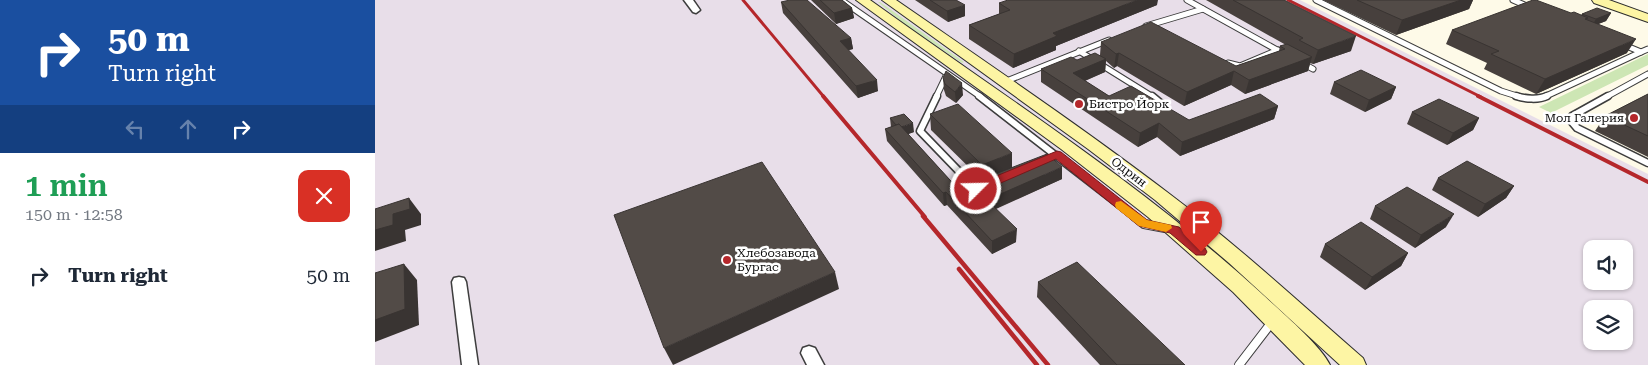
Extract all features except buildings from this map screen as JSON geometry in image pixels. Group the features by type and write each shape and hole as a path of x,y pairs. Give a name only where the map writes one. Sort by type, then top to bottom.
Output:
{"main road":[{"name":"Одрин","path":"862,0 1095,166 1174,230 1274,320 1319,365"},
{"name":"Одрин","path":"888,0 1077,133 1163,198 1224,248 1355,365"},
{"path":"1598,0 1648,18"},
{"path":"1613,0 1648,13"},
{"path":"938,54 952,59 984,80 1003,82"}],"street":[{"path":"688,0 696,10"},
{"path":"459,282 470,365"}],"lane":[{"path":"841,0 947,73 1144,224 1174,230"},
{"path":"1187,0 1292,58"},
{"path":"1316,0 1501,91 1522,98 1543,98 1648,49"},
{"path":"1513,0 1534,9"},
{"path":"1139,28 1203,9"},
{"path":"1148,25 1156,29"},
{"path":"1003,82 1113,38"},
{"path":"1613,41 1641,52"},
{"path":"1224,61 1240,66 1278,50"},
{"path":"1079,51 1144,90 1167,108"},
{"path":"1299,62 1313,69"},
{"path":"947,73 920,131 976,189 985,186"},
{"path":"1648,74 1573,116 1571,122 1577,128 1648,163"},
{"path":"1239,365 1274,320"}],"shaded area":[{"path":"375,0 1300,0 1648,174 1648,365 375,365"}],"green space":[{"path":"878,2 964,62 962,63 904,24"},
{"path":"1648,54 1648,65 1551,113 1539,107"}],"railway":[{"path":"743,0 824,97"},
{"path":"1288,0 1481,97"},
{"path":"823,96 925,217"},
{"path":"1478,96 1648,182"},
{"path":"923,216 1048,365"},
{"path":"959,269 1037,365"}],"slow traffic":[{"path":"1121,205 1144,224 1166,228"}],"place":[{"name":"Бистро Йорк","path":"1079,104"},
{"name":"Мол Галерия","path":"1634,118"},
{"name":"Хлебозавода Бургас","path":"727,260"}],"route":[{"path":"976,189 1057,154 1144,224 1174,230 1201,252"}]}
